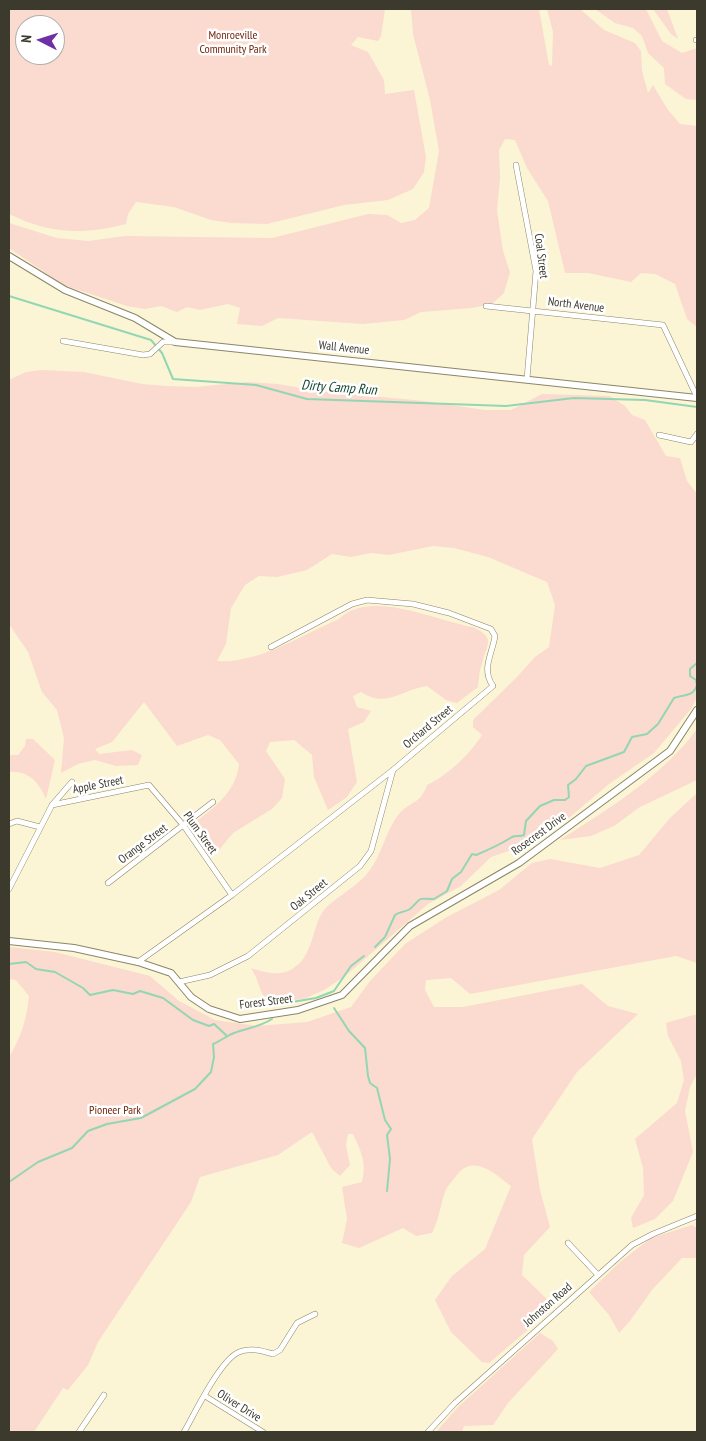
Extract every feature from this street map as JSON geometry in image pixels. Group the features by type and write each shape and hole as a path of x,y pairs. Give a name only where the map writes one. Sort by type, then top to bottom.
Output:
{"street":[{"name":"Coal Street","path":"516,165 536,271 527,379"},
{"name":"Wall Avenue","path":"9,256 65,290 135,318 175,342 697,397"},
{"name":"North Avenue","path":"486,306 663,325 697,397"},
{"path":"63,341 150,354 164,342 175,342"},
{"path":"659,435 691,442 697,434"},
{"name":"Orchard Street","path":"138,962 232,895 393,770 493,686 487,677 486,667 494,636 491,629 449,613 413,604 367,600 352,604 271,647"},
{"name":"Rosecrest Drive","path":"377,958 410,926 519,863 670,751 697,710"},
{"name":"Oak Street","path":"178,982 210,975 248,956 360,866 371,851 393,770"},
{"path":"9,889 52,805 72,782"},
{"name":"Plum Street","path":"149,785 184,826 232,895"},
{"name":"Apple Street","path":"52,805 149,785"},
{"name":"Orange Street","path":"108,883 213,802"},
{"path":"9,824 17,821 40,827"},
{"name":"Forest Street","path":"9,941 74,948 138,962 171,973 191,997 209,1009 240,1019 298,1010 342,995 377,958"},
{"name":"Johnston Road","path":"428,1432 455,1403 632,1245 697,1216"},
{"path":"568,1242 598,1275"},
{"path":"184,1432 228,1359 240,1351 258,1349 274,1354 280,1350 297,1323 315,1314"},
{"path":"79,1432 104,1395"},
{"name":"Oliver Drive","path":"205,1396 263,1432"}],"green space":[{"name":"Monroeville Community Park","path":"9,9 385,9 381,36 378,41 358,37 351,45 368,52 384,80 385,94 414,90 426,157 424,172 413,189 388,200 344,205 267,224 231,223 211,220 174,207 136,202 128,214 126,224 110,228 66,231 38,226 9,214"},
{"path":"411,9 539,9 549,65 552,66 553,32 547,9 580,9 604,30 635,43 641,51 642,71 648,93 653,85 668,110 680,124 697,126 697,327 687,319 675,284 655,274 641,273 631,282 588,273 565,273 548,201 527,168 515,140 505,139 499,150 500,178 497,210 503,251 510,272 504,293 492,304 472,308 421,312 404,320 363,324 278,318 262,326 237,324 240,308 228,304 200,310 187,307 177,312 161,306 145,309 127,306 63,285 9,248 9,223 57,238 88,241 125,236 272,238 368,214 387,215 401,223 415,220 429,208 439,151 430,100 413,34"},
{"path":"595,9 646,9 662,41 682,53 697,48 697,100 686,99 665,84 664,68 648,53 642,36 633,28 615,23"},
{"path":"653,9 667,9 678,39 671,34"},
{"path":"41,370 84,372 142,384 167,386 195,387 247,382 278,384 317,391 424,401 485,410 511,410 542,394 610,396 625,406 632,415 645,420 666,456 680,458 687,481 697,494 697,697 691,709 654,753 609,784 564,822 523,846 491,857 461,886 428,904 344,977 324,990 306,998 281,1003 267,1001 251,968 266,972 282,973 299,964 308,951 318,920 325,908 366,875 376,860 390,828 399,814 418,800 427,785 458,764 482,735 473,727 473,720 535,657 549,647 555,605 547,582 488,557 454,548 433,546 389,555 371,553 351,557 332,554 307,570 277,577 259,576 245,585 231,608 226,644 217,661 233,661 264,653 339,619 352,610 368,606 404,609 473,627 485,635 488,642 480,669 478,687 457,703 446,700 427,686 387,698 370,697 361,692 353,696 357,707 371,711 364,722 348,729 357,782 347,797 328,810 314,777 312,755 294,740 270,742 266,751 285,779 282,798 272,809 233,833 219,850 209,850 197,836 193,824 216,805 229,791 234,783 239,764 220,740 208,735 177,746 144,702 112,742 95,749 99,754 132,750 142,755 138,765 116,766 95,760 78,764 61,773 64,738 57,710 42,692 28,652 9,624 9,380 26,372"},
{"path":"697,729 697,780 640,807 614,826 591,836 560,840 615,804 651,777 668,762"},
{"path":"26,739 33,739 55,760 46,799 40,787 32,778 22,773 9,772 9,755 18,755 25,746"},
{"name":"Pioneer Park","path":"697,793 697,963 676,956 470,994 451,978 426,980 425,990 434,1007 463,1007 582,984 608,1006 638,1014 577,1072 532,1139 540,1190 550,1227 524,1255 522,1275 551,1303 537,1322 489,1363 482,1362 451,1332 435,1300 452,1276 485,1249 511,1186 491,1171 476,1166 469,1166 454,1178 446,1190 432,1233 416,1236 403,1228 359,1248 342,1243 347,1219 342,1187 362,1182 364,1169 358,1146 353,1134 348,1134 346,1145 350,1165 340,1176 331,1168 312,1132 278,1155 200,1177 191,1202 98,1342 88,1365 68,1390 63,1388 34,1432 9,1432 9,1057 23,1028 29,996 16,980 9,979 9,947 55,952 150,976 179,1001 215,1020 258,1026 307,1022 351,1007 370,981 405,944 445,918 499,890 532,863 550,859 600,868 639,855 670,818"},
{"path":"697,1014 697,1074 690,1087 685,1111 693,1152 673,1201 655,1219 633,1228 631,1218 644,1195 643,1168 635,1139 677,1103 684,1080 681,1061 668,1036 666,1023"},
{"path":"692,1225 697,1228 697,1258 682,1258 652,1290 619,1333 609,1315 589,1292 620,1262 651,1238"},
{"path":"540,1333 553,1341 558,1349 508,1403 493,1425 464,1426 462,1432 436,1432 458,1407"}],"waterway":[{"name":"Dirty Camp Run","path":"9,296 151,340 162,353 173,379 256,385 307,399 506,406 574,398 645,400 697,407"},
{"path":"697,663 690,669 690,676 696,680 697,685"},
{"path":"375,947 385,937 395,915 410,909 420,899 434,899 447,891 452,879 461,872 472,854 476,855 512,837 524,835 526,821 540,806 554,800 565,800 569,797 568,785 576,779 586,766 624,752 632,737 647,734 658,724 674,698 693,692 697,685"},
{"path":"286,1003 316,998 334,991 351,966 364,956"},
{"path":"9,964 26,962 36,969 55,972 83,988 90,995 113,990 133,994 140,991 163,998 193,1020 209,1026 214,1024 226,1035"},
{"path":"334,1008 349,1031 365,1048 370,1083 377,1088 385,1120 391,1129 387,1135 390,1159 387,1191"},
{"path":"9,1182 38,1162 72,1148 88,1131 107,1124 141,1118 195,1089 211,1072 214,1057 213,1044 231,1034 258,1026 272,1019"}]}
